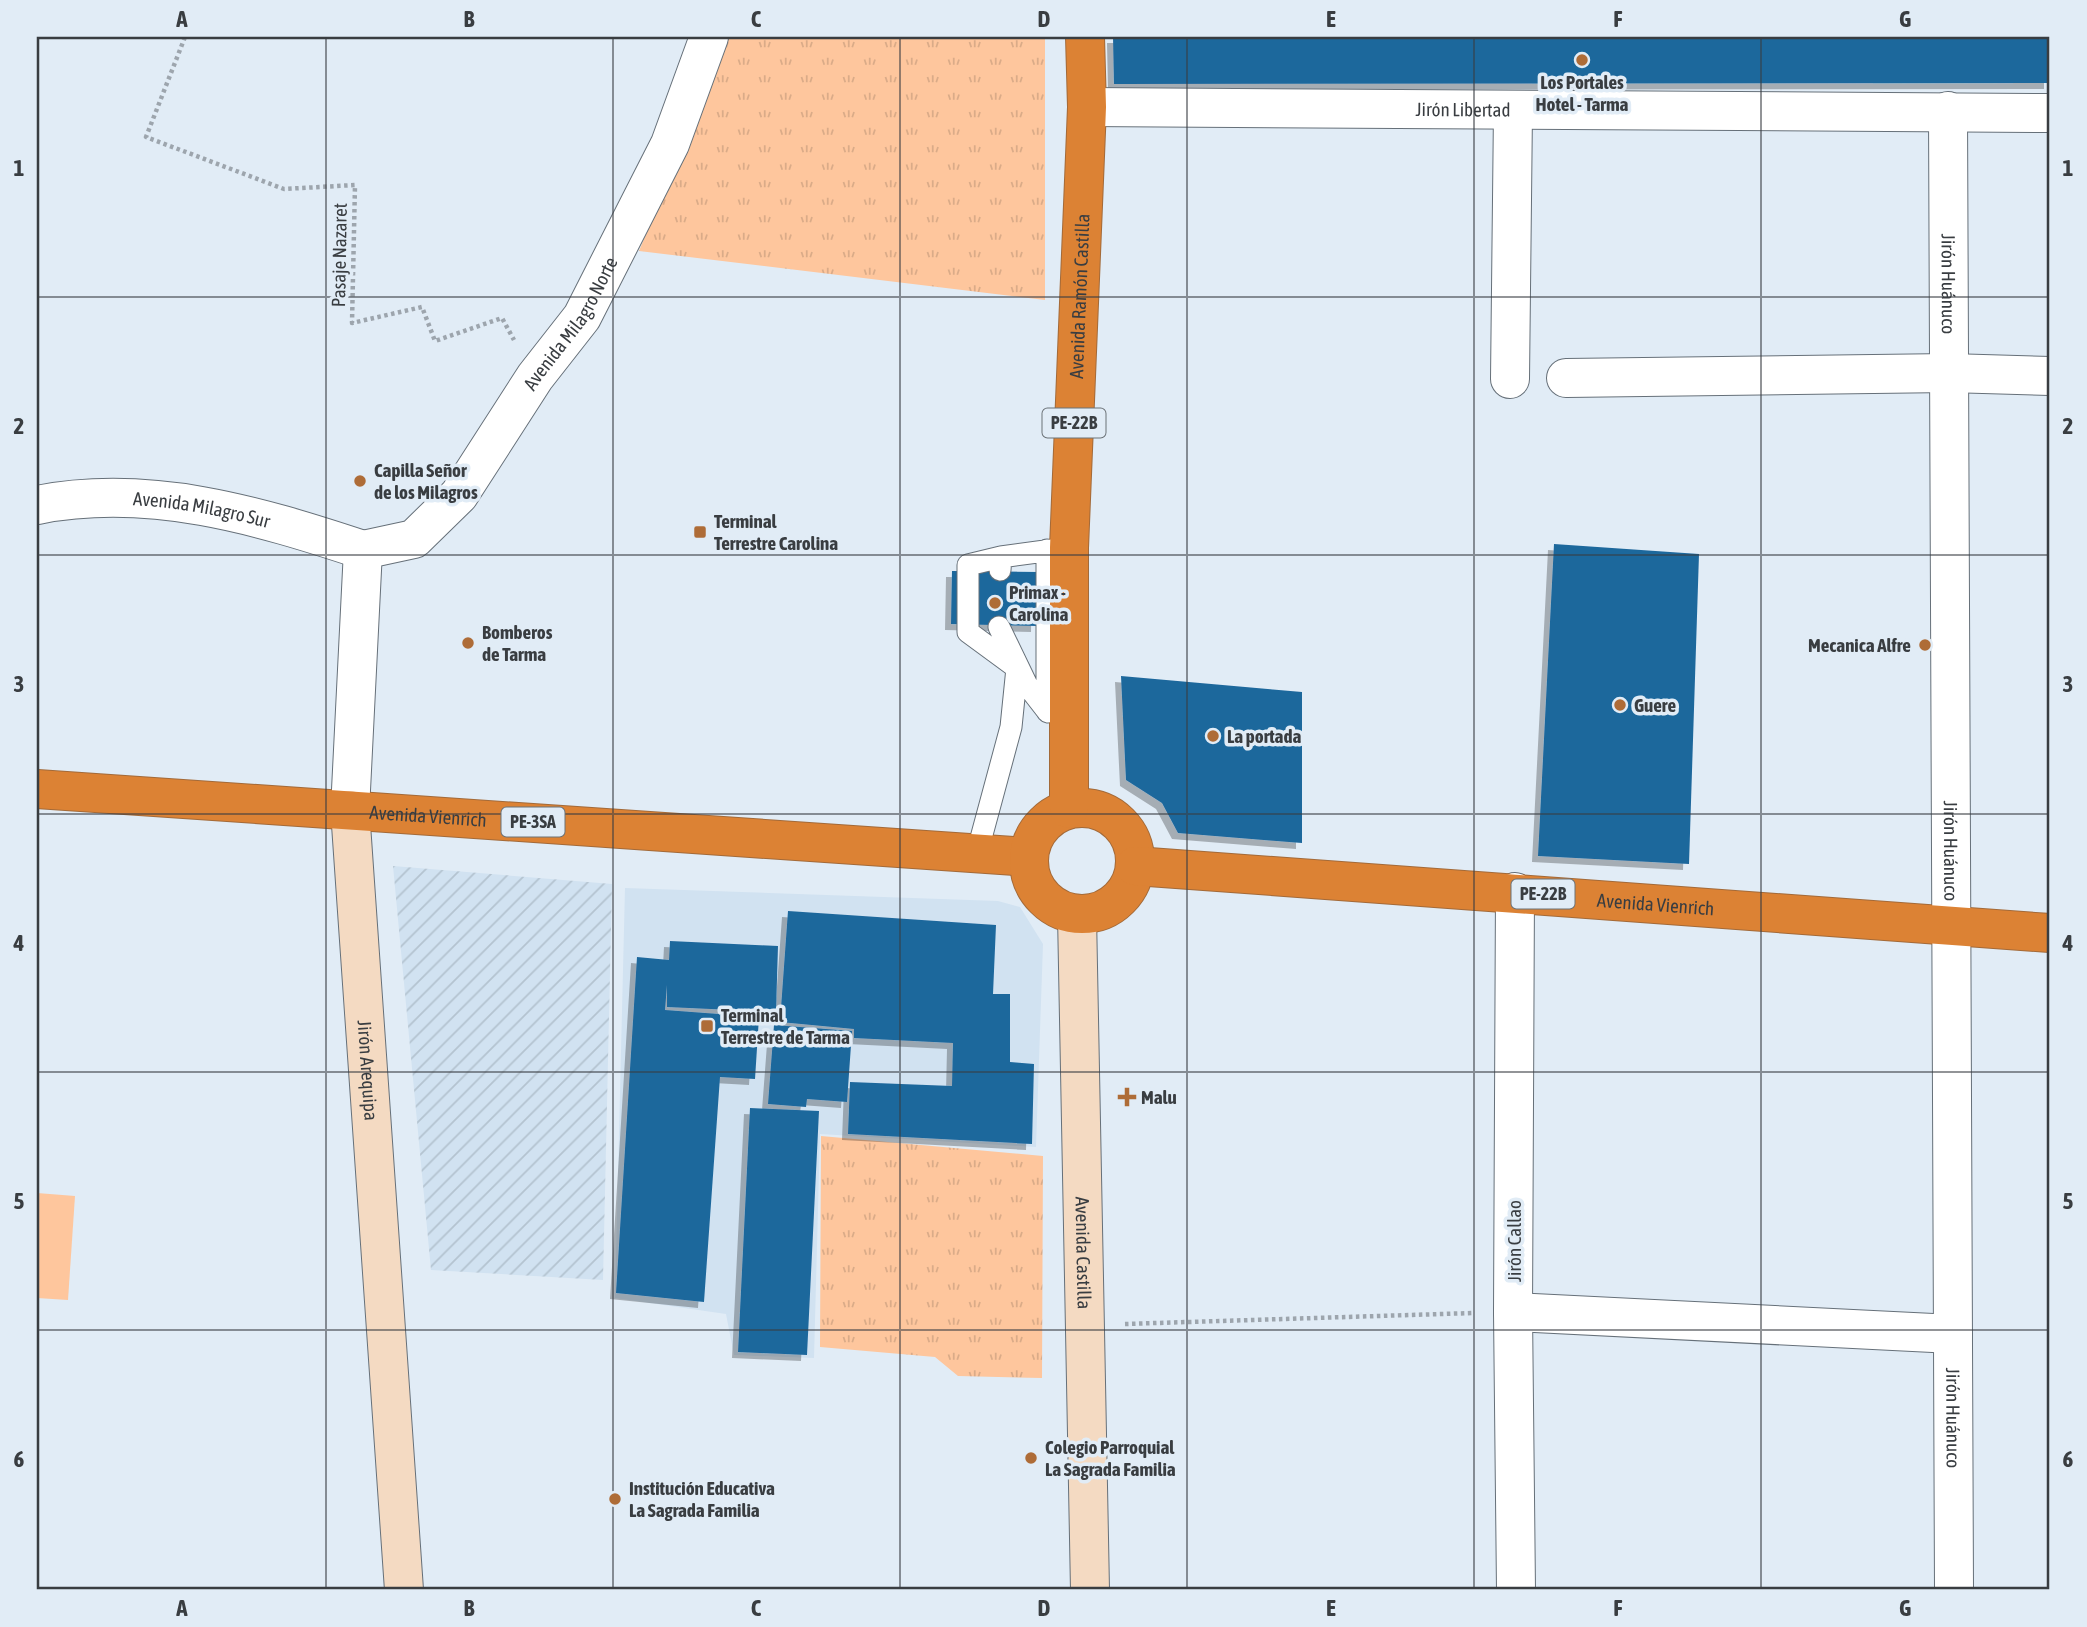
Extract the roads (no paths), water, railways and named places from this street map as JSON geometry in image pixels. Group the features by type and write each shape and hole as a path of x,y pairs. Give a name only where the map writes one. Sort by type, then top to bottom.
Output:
{"highway":[{"name":"Avenida Ramón Castilla","path":"1069,809 1069,741 1058,549 1089,40"},
{"name":"Avenida Vienrich","path":"37,789 1029,857"},
{"path":"1086,808 1103,812 1116,821 1127,834 1134,849 1135,866 1122,897 1101,910 1077,915 1047,902 1036,889 1030,873 1032,841 1041,826 1054,815 1069,809 1086,808"},
{"name":"Avenida Vienrich","path":"1135,866 2050,933"}],"street":[{"name":"Avenida Milagro Norte","path":"363,550 414,539 459,495 535,377 582,317 670,144 709,37"},
{"name":"Jirón Libertad","path":"1087,107 2050,113"},
{"path":"1510,379 1513,110"},
{"name":"Jirón Huánuco","path":"1948,111 1954,1590"},
{"path":"1566,378 1949,373 2050,376"},
{"name":"Avenida Milagro Sur","path":"37,505 57,501 155,498 252,514 363,550"},
{"name":"Jirón Arequipa","path":"363,550 350,810 404,1590"},
{"name":"Jirón Callao","path":"1515,892 1513,1312 1516,1590"},
{"name":"Avenida Castilla","path":"1077,915 1090,1590"},
{"path":"1513,1312 1953,1334"}],"lane":[{"path":"1017,668 968,632 968,565 1000,564 1058,549 1047,711"},
{"path":"999,626 1017,668 1069,741"},
{"path":"977,853 1012,727 1017,668"}],"place":[{"name":"Los Portales Hotel - Tarma","path":"1582,60"},
{"name":"Capilla Señor de los Milagros","path":"360,481"},
{"name":"Terminal Terrestre Carolina","path":"700,532"},
{"name":"Primax - Carolina","path":"995,603"},
{"name":"Bomberos de Tarma","path":"468,643"},
{"name":"Mecanica Alfre","path":"1925,645"},
{"name":"Guere","path":"1620,705"},
{"name":"La portada","path":"1213,736"},
{"name":"Terminal Terrestre de Tarma","path":"707,1026"},
{"name":"Malu","path":"1127,1097"},
{"name":"Colegio Parroquial La Sagrada Familia","path":"1031,1458"},
{"name":"Institución Educativa La Sagrada Familia","path":"615,1499"}]}
